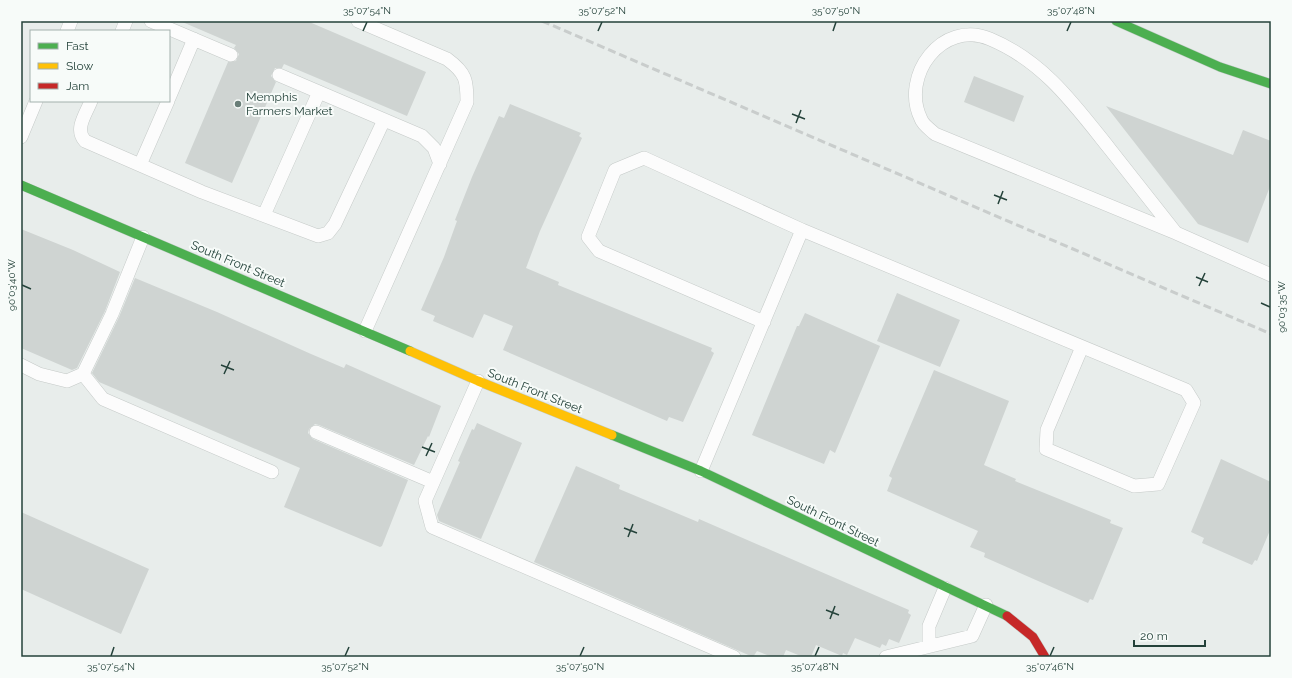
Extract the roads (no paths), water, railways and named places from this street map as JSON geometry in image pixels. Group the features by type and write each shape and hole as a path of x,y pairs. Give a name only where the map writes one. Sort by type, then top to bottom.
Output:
{"main road":[{"path":"1116,21 1220,67 1271,84"},
{"name":"South Front Street","path":"21,185 365,331 478,382 700,471 945,588 986,605 1017,623 1032,636 1042,647 1045,657"}],"lane":[{"path":"151,21 231,55"},
{"path":"358,21 447,59 458,68 467,83 467,102 365,331"},
{"path":"1176,233 1066,94 1040,70 1012,49 988,38 963,34 941,43 924,61 915,84 915,104 921,121 935,134 1176,233 1271,275"},
{"path":"170,96 194,39"},
{"path":"279,75 422,136 434,148 440,164"},
{"path":"264,215 319,92"},
{"path":"21,137 36,102"},
{"path":"91,102 80,128 80,135 85,141 202,192 318,236 328,233 335,224 384,120"},
{"path":"140,165 168,102"},
{"path":"764,322 598,251 588,237 615,170 644,158 802,230 1186,390 1194,403 1158,484 1134,486 1046,450 1047,430 1082,347"},
{"path":"700,471 802,230"},
{"path":"21,365 39,374 67,381 83,374 112,314 143,237"},
{"path":"83,374 103,399 272,472"},
{"path":"478,382 425,501 432,527 734,657"},
{"path":"316,432 433,482"},
{"path":"929,646 929,626 945,588"},
{"path":"886,657 972,636 986,605"}],"railway":[{"path":"542,21 1271,334"}],"place":[{"name":"Memphis Farmers Market","path":"238,104"}]}
